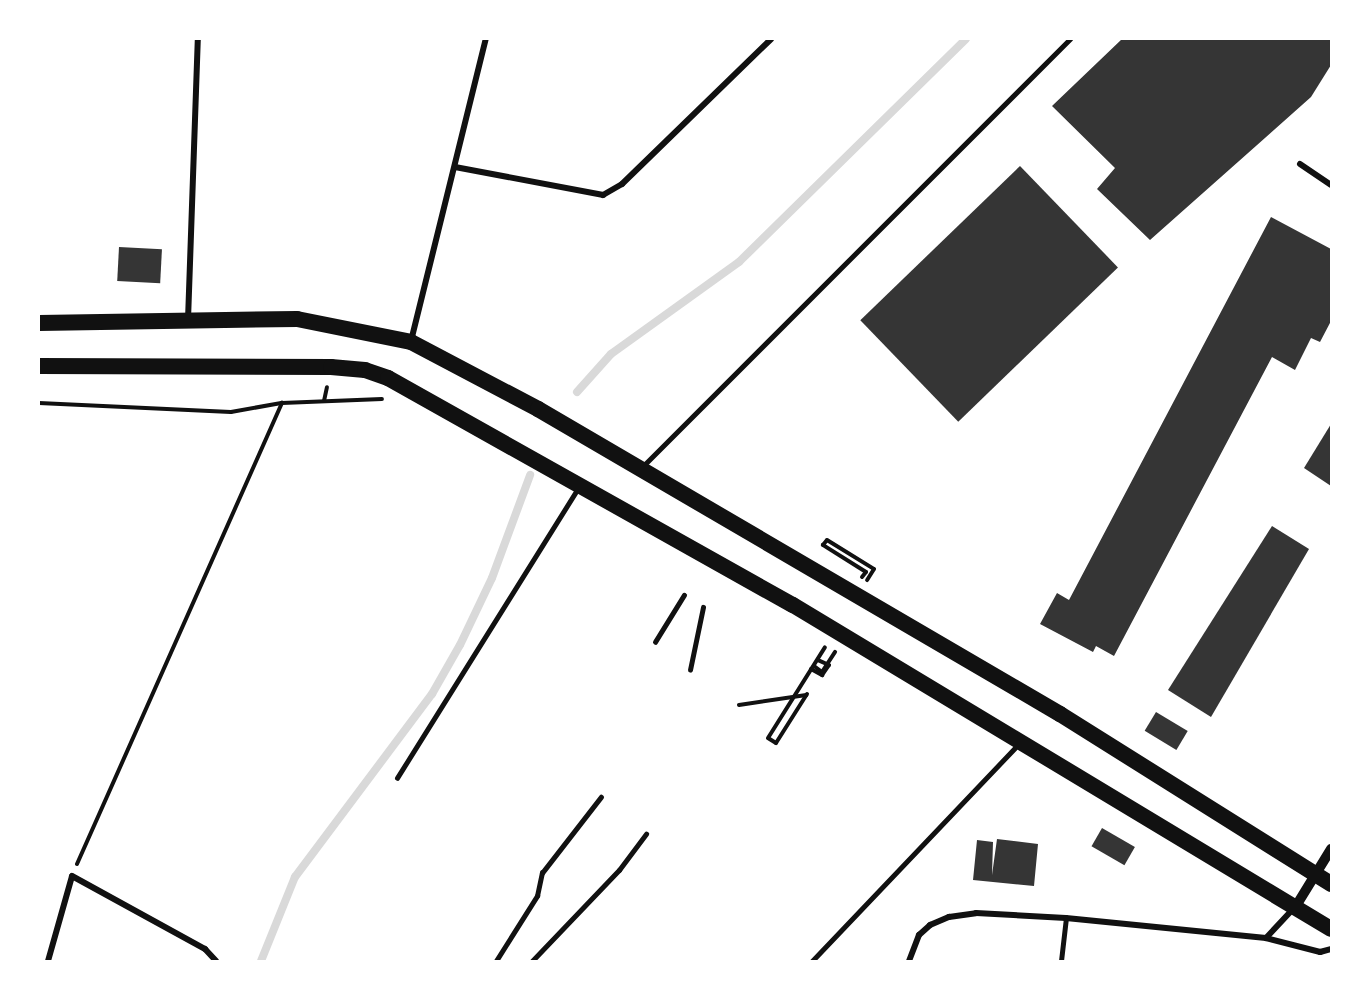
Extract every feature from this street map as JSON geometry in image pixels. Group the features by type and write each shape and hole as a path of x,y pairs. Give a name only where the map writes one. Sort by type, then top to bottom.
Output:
{"highway":[{"path":"39,323 297,319 411,342 538,409 1060,714 1331,884"},
{"path":"39,366 331,367 365,370 424,398 793,605 1331,928"}],"street":[{"path":"188,322 198,39"},
{"path":"411,342 485,42 491,39"},
{"path":"455,167 603,195 622,184 771,39"},
{"path":"1300,164 1331,185"},
{"path":"1266,938 1296,906 1331,849"},
{"path":"48,961 72,876 205,949 216,961"},
{"path":"909,961 919,935 949,917 976,913 1066,918 1266,938 1320,952 1331,949"}],"lane":[{"path":"640,469 1070,39"},
{"path":"397,778 579,485"},
{"path":"655,642 684,595"},
{"path":"690,670 704,607"},
{"path":"812,961 1021,742"},
{"path":"496,961 537,896 542,873 601,797"},
{"path":"532,961 619,870 646,834"},
{"path":"1061,961 1066,918"}],"path":[{"path":"39,403 231,412 282,403 424,398"},
{"path":"72,876 282,403"},
{"path":"866,572 824,545 827,540 874,569"},
{"path":"739,705 784,698 795,696 807,694 776,743 768,738 790,703 795,694 812,668 822,675 829,665 819,659 814,667 822,672"}],"building":[{"path":"1122,39 1331,39 1331,65 1311,97 1150,240 1097,189 1115,168 1052,106"},
{"path":"1020,166 1118,267 958,422 860,320"},
{"path":"1271,217 1331,249 1331,321 1320,342 1311,338 1295,370 1272,357 1114,656 1096,646 1093,652 1040,624 1057,593 1069,600"},
{"path":"119,247 162,249 160,283 117,281"},
{"path":"1331,424 1331,486 1304,468"},
{"path":"1272,526 1309,549 1211,717 1168,690"},
{"path":"1156,712 1188,731 1176,750 1145,731"},
{"path":"1102,828 1135,847 1124,865 1092,846"},
{"path":"997,839 1038,844 1034,886 973,880 977,840 993,842 992,875"}],"waterway":[{"path":"577,392 611,354 739,262 966,39"},
{"path":"261,961 295,877 432,694 460,645 492,578 530,475"}]}
